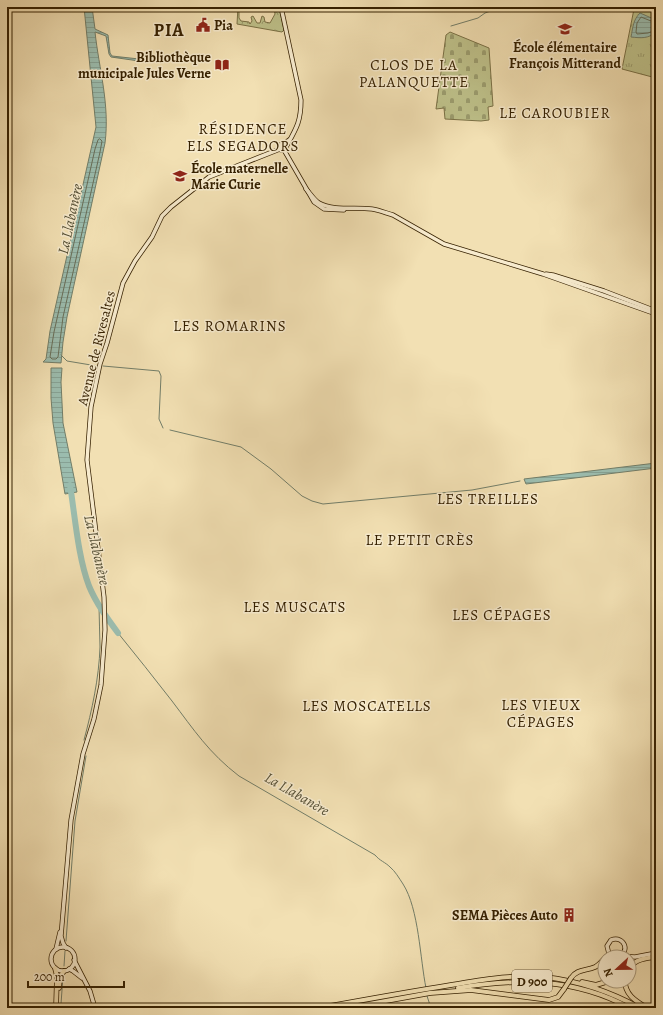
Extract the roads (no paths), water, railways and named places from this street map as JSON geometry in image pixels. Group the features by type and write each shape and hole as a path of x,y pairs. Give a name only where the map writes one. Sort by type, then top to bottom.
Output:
{"highway":[{"path":"637,962 640,960 656,957"},
{"path":"430,991 482,990 542,1000 553,1000 558,997 573,974 597,966"},
{"path":"55,968 57,976 57,1008"},
{"path":"57,1008 60,977 64,971"},
{"path":"546,977 597,985"},
{"name":"D 900","path":"430,991 491,978 546,977 602,991 623,999 640,1008"},
{"name":"D 900","path":"319,1008 492,983 530,981 584,990 630,1008"},
{"path":"626,989 629,995 647,1008"},
{"name":"D 900","path":"347,1008 423,992"}],"main road":[{"path":"281,7 302,100 301,116 298,126 285,147 314,202 328,210 372,209 388,214 444,244 543,274 656,312"},
{"name":"Avenue de Rivesaltes","path":"62,919 71,820 83,754 94,719 100,685 105,630 104,597 87,460 91,407 100,364 123,283 152,237 158,221 166,212 209,177 280,149 280,146 285,147"},
{"path":"62,919 62,940 66,948 71,951 90,991 95,1008"},
{"path":"62,919 56,949 52,954 51,959 53,966 64,971 73,965 74,960"},
{"path":"608,949 609,942 613,939 619,939 624,943 625,949"},
{"path":"56,949 66,948"},
{"path":"637,957 656,953"},
{"path":"69,969 78,974 90,991"}],"water":[{"path":"84,7 92,7 95,29 108,35 110,53 112,56 139,59 139,61 111,57 109,54 106,36 95,32 105,101 105,143 67,317 61,363 43,362 46,359 50,331 96,127"},
{"path":"640,13 656,20 656,32 647,37 631,37 635,21"},
{"path":"51,368 62,368 61,382 63,423 77,492 65,494 53,423"},
{"path":"656,463 656,468 526,484 524,479"}],"waterway":[{"path":"451,26 478,18 485,13 501,7"},
{"path":"61,355 67,361 97,366"},
{"path":"103,366 159,371 161,376 159,419 163,428"},
{"path":"170,430 241,447 271,469 302,496 323,504 472,490 520,481"},
{"name":"La Llabanère","path":"70,485 79,549 85,575 95,598 118,633"},
{"path":"84,740 97,682 100,647 99,607"},
{"name":"La Llabanère","path":"118,633 202,741 228,767 239,776 375,855 394,870 408,894 416,920 426,988"},
{"path":"66,941 75,821 86,756"},
{"path":"64,966 65,951"},
{"path":"61,1004 63,976"},
{"name":"La Llabanère","path":"427,996 431,1008"}],"place":[{"name":"Pia","path":"203,25"},
{"name":"École élémentaire François Mitterand","path":"565,29"},
{"name":"Bibliothèque municipale Jules Verne","path":"222,65"},
{"name":"École maternelle Marie Curie","path":"180,176"},
{"name":"SEMA Pièces Auto","path":"569,915"}],"district":[{"name":"PIA","path":"169,30"},
{"name":"CLOS DE LA PALANQUETTE","path":"414,74"},
{"name":"LE CAROUBIER","path":"555,113"},
{"name":"RÉSIDENCE ELS SEGADORS","path":"243,138"},
{"name":"LES ROMARINS","path":"230,326"},
{"name":"LES TREILLES","path":"488,499"},
{"name":"LE PETIT CRÈS","path":"420,540"},
{"name":"LES MUSCATS","path":"295,607"},
{"name":"LES CÉPAGES","path":"502,615"},
{"name":"LES MOSCATELLS","path":"367,706"},
{"name":"LES VIEUX CÉPAGES","path":"541,714"}]}
